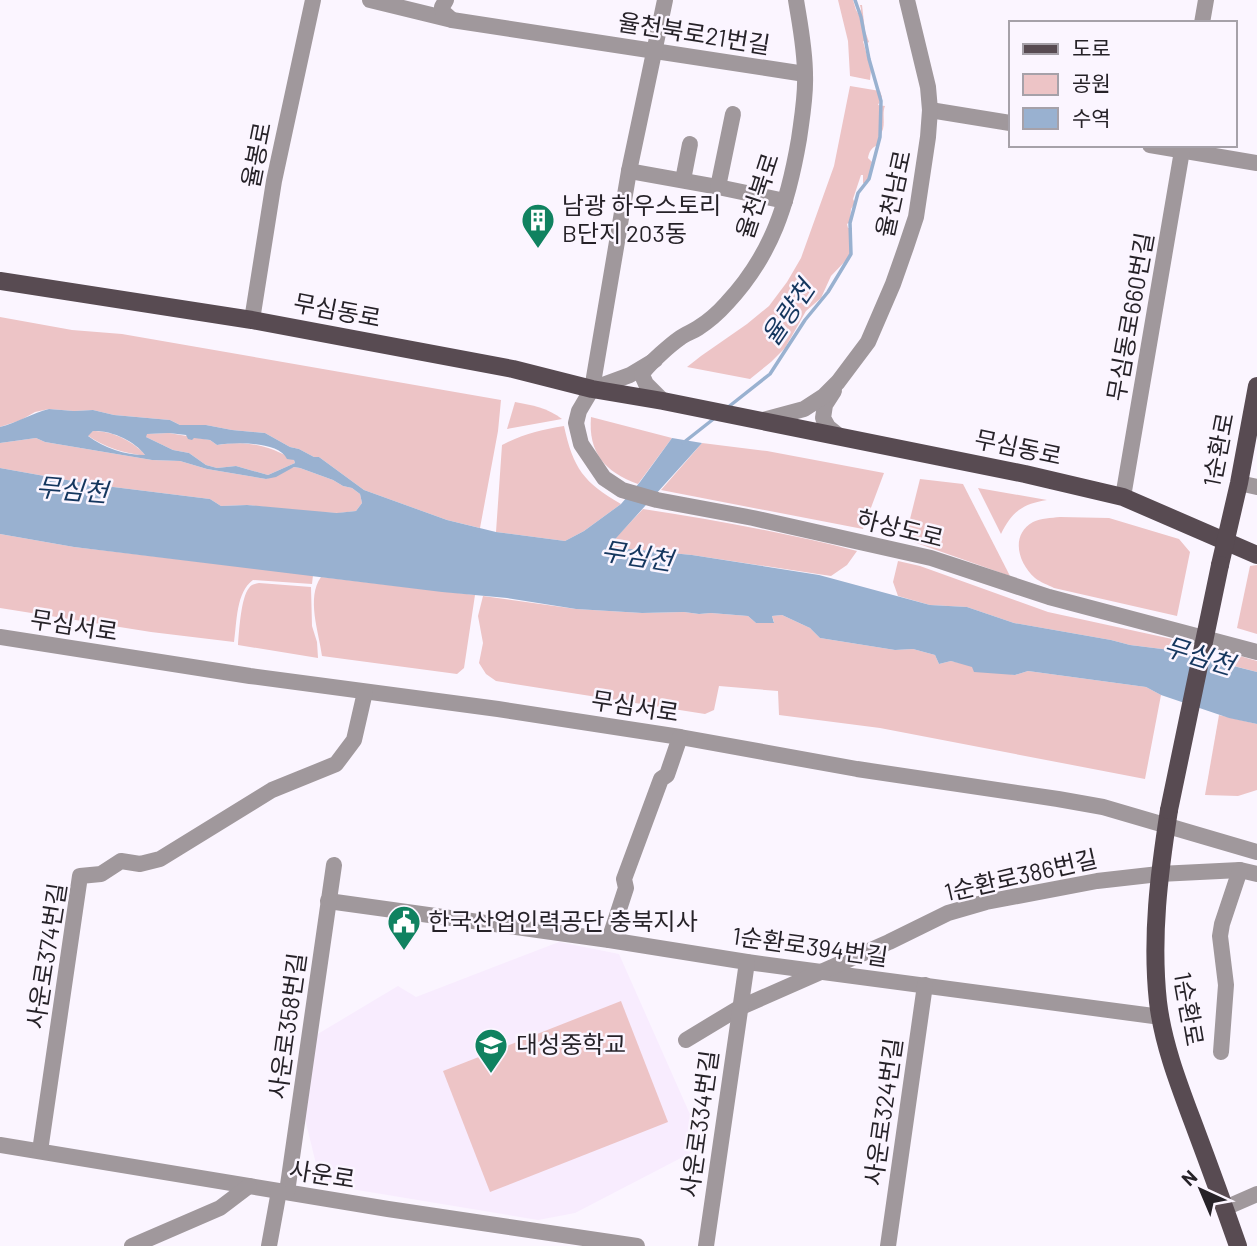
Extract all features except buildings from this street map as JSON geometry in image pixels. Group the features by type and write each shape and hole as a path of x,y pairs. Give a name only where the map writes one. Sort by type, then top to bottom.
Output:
{"main road":[{"name":"무심동로","path":"0,281 252,320 513,369 592,389 1012,471 1123,496 1257,555"},
{"name":"1순환로","path":"1238,1246 1166,1042 1156,970 1155,919 1168,818 1257,386"}],"street":[{"name":"율봉로","path":"252,320 274,181 313,0"},
{"name":"율천북로21번길","path":"370,0 452,20 805,74"},
{"path":"446,0 443,3 443,12 452,20"},
{"path":"592,389 629,171 665,0"},
{"name":"율천북로","path":"592,389 629,375 655,360 680,338 713,317 743,285 768,247 785,201 796,156 804,104 802,30 796,0"},
{"name":"율천남로","path":"838,382 867,342 893,284 916,217 930,110 928,87 907,0"},
{"path":"1202,21 1206,0"},
{"path":"930,110 1009,123"},
{"path":"719,187 733,114"},
{"path":"683,180 690,144"},
{"path":"1183,148 1257,163"},
{"name":"무심동로660번길","path":"1123,496 1183,148"},
{"path":"629,171 785,201"},
{"path":"655,360 642,375 646,384 663,401"},
{"path":"759,421 804,409 824,396 838,382"},
{"path":"838,382 825,405 823,418 828,427 839,436"},
{"name":"하상도로","path":"592,389 579,411 576,423 581,444 604,478 622,489 657,500 753,518 930,558 1049,597 1257,652"},
{"path":"1239,483 1257,487"},
{"path":"0,654 4,638"},
{"name":"무심서로","path":"4,638 498,709 1081,803 1168,818 1257,852"},
{"name":"사운로374번길","path":"40,1151 80,876 101,874 121,861 140,864 160,859 272,790 336,764 354,740 365,692"},
{"path":"609,940 626,888 624,879 661,779 667,775 680,737"},
{"name":"사운로358번길","path":"269,1246 283,1192 334,865"},
{"path":"1221,1052 1226,985 1220,936 1240,870"},
{"name":"1순환로386번길","path":"739,1008 948,913 986,902 1097,881 1159,874 1240,870 1257,874"},
{"name":"1순환로394번길","path":"328,901 747,962 1161,1017"},
{"name":"사운로334번길","path":"706,1246 747,962"},
{"name":"사운로324번길","path":"888,1246 925,985"},
{"name":"사운로334번길","path":"686,1040 739,1008"},
{"name":"사운로","path":"0,1145 584,1242 637,1246"},
{"path":"132,1246 220,1208 249,1186"},
{"path":"1225,1208 1257,1194"}],"shaded area":[{"name":"대성중학교","path":"559,942 619,954 704,1146 575,1213 538,1220 321,1184 304,1115 316,1035 398,986 416,997"}],"green space":[{"path":"838,0 853,0 859,15 862,5 869,42 863,41 871,70 870,80 850,76 848,41"},
{"path":"850,86 880,91 882,97 878,105 885,106 883,129 877,145 868,156 872,162 867,184 863,183 861,175 853,199 855,203 851,209 850,222 847,224 848,228 852,228 849,239 851,255 831,276 821,298 806,311 785,348 750,379 687,367 769,306 801,258 834,166"},
{"path":"0,317 72,330 122,334 501,400 480,528 447,520 364,490 319,457 290,447 265,433 206,425 180,425 170,420 114,415 93,410 49,409 0,427"},
{"path":"515,402 534,406 562,419 507,429"},
{"path":"591,417 672,438 638,484 616,474 601,460 592,441"},
{"path":"564,426 576,464 582,473 598,489 621,504 584,531 565,541 496,532 502,445 532,433"},
{"path":"93,431 122,438 146,456 108,447 87,435"},
{"path":"169,433 210,440 217,445 238,443 266,447 285,455 295,463 268,475 236,466 217,468 206,465 189,453 173,450 146,437 146,434"},
{"path":"36,438 45,442 152,460 180,461 207,469 266,479 294,467 300,468 352,488 360,494 362,503 356,511 339,513 247,505 221,506 210,499 89,484 0,468 0,443"},
{"path":"702,443 767,451 884,473 863,529 661,490"},
{"path":"920,479 963,484 1010,576 905,539"},
{"path":"978,488 1047,500 1019,510 1001,534"},
{"path":"643,509 751,527 857,551 847,565 831,576 692,555 607,547"},
{"path":"1060,517 1109,518 1179,539 1190,552 1177,616 1054,588 1035,578 1021,557 1021,534 1033,522"},
{"path":"0,534 74,547 313,575 312,584 253,580 247,585 240,600 234,642 0,608"},
{"path":"898,561 920,566 1048,612 1172,639 1170,650 1014,623 967,607 930,605 898,596 893,582"},
{"path":"1257,565 1257,634 1237,628 1250,566"},
{"path":"321,577 475,595 464,668 457,674 322,656 314,605 314,595"},
{"path":"253,584 311,587 312,626 318,658 238,645 246,592"},
{"path":"483,596 576,609 748,616 756,623 774,622 772,616 782,615 810,628 820,638 895,650 913,649 935,655 939,664 951,661 1015,675 1028,671 1146,687 1161,695 1145,779 880,728 779,715 778,691 719,686 714,710 705,714 496,681 486,674 479,663 483,643 478,616"},
{"path":"1233,654 1257,661 1257,672 1230,665"},
{"path":"1219,715 1257,724 1257,790 1238,796 1205,795"},
{"path":"621,1001 668,1122 490,1192 443,1071"}],"water":[{"name":"무심천","path":"93,410 114,415 170,420 180,425 206,425 265,433 290,447 319,457 364,490 447,520 496,532 565,541 584,531 621,504 672,438 702,443 608,547 692,555 819,575 930,605 967,607 1014,623 1170,650 1257,672 1257,724 1229,718 1161,695 1146,687 1028,671 1015,675 974,672 972,667 951,661 939,664 935,655 913,649 895,650 820,638 810,628 782,615 772,616 774,623 756,623 748,616 711,613 576,609 507,598 74,547 0,534 0,468 89,484 210,499 221,506 247,505 337,513 356,511 362,503 360,494 352,488 294,467 276,477 266,479 207,469 180,461 152,460 45,442 36,438 0,443 0,427 43,411","holes":["93,431 122,437 145,455 130,454 108,447 88,436","147,434 186,435 192,440 210,440 217,445 245,443 266,446 295,463 268,475 236,466 217,468 206,465 189,453 173,450 146,437"]}],"waterway":[{"name":"율량천","path":"727,408 770,374 805,320 828,292 851,254 850,223 858,193 869,179 880,137 881,101 855,0"},
{"name":"율량천","path":"683,443 716,417"}],"place":[{"name":"남광 하우스토리 B단지 203동","path":"538,250"},
{"name":"한국산업인력공단 충북지사","path":"404,952"},
{"name":"대성중학교","path":"491,1075"}]}
